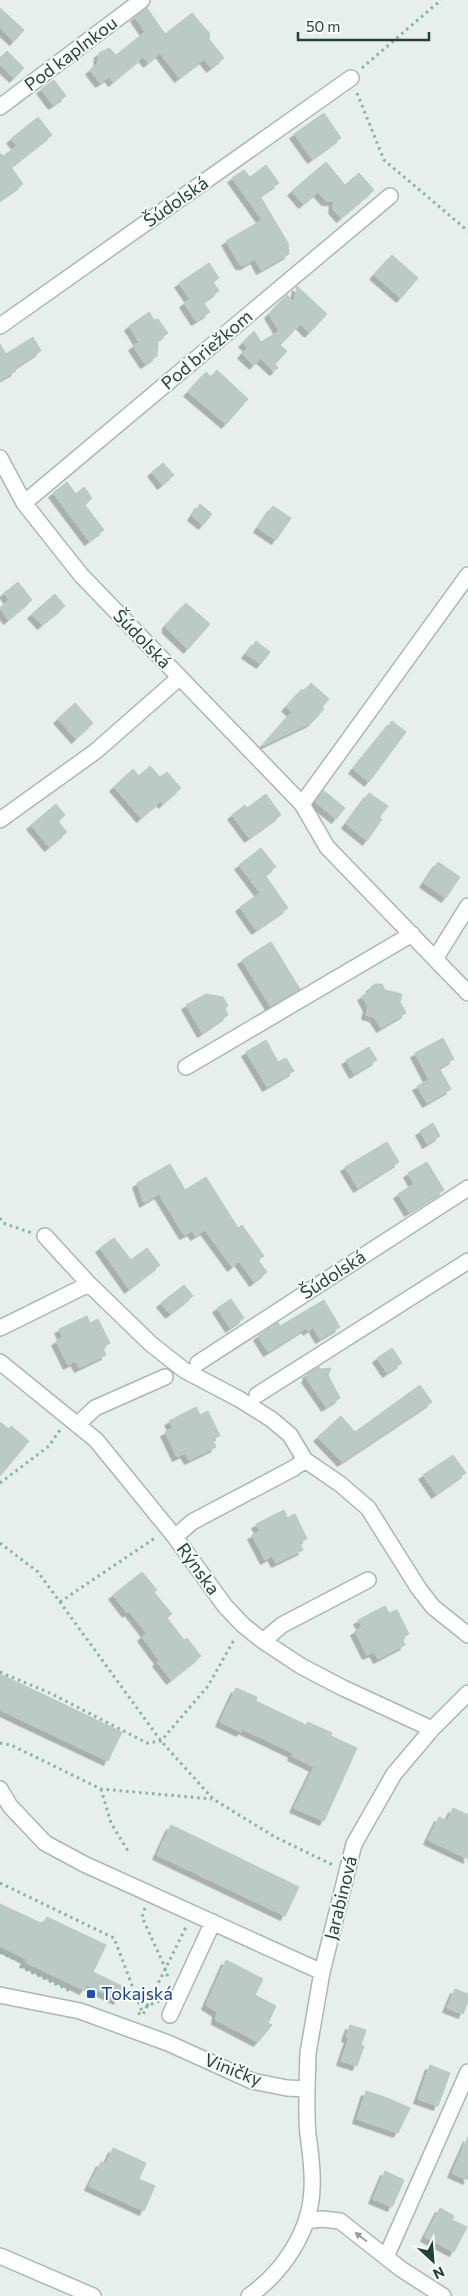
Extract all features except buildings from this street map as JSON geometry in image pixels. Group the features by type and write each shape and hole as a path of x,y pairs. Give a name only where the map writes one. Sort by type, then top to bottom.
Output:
{"street":[{"name":"Pod kaplnkou","path":"0,107 142,0"},
{"name":"Šúdolská","path":"0,326 351,78"},
{"name":"Pod briežkom","path":"24,503 390,196"},
{"name":"Šúdolská","path":"0,458 24,503 81,575 302,804 327,847 468,993"},
{"path":"302,804 468,575"},
{"path":"0,820 96,751 179,678"},
{"path":"435,958 468,906"},
{"path":"186,1067 412,934"},
{"name":"Šúdolská","path":"198,1363 468,1188"},
{"path":"45,1236 89,1284 151,1344 184,1370 239,1398 271,1419 290,1435 305,1460 340,1484 368,1508 418,1589 433,1607 468,1635"},
{"path":"257,1394 468,1261"},
{"path":"0,1328 89,1284"},
{"name":"Rýnska","path":"0,1362 96,1440 171,1533 225,1606 243,1625 263,1641 343,1688 432,1729"},
{"path":"73,1420 95,1408 166,1377"},
{"path":"171,1533 294,1468 305,1460"},
{"path":"263,1641 282,1625 368,1580"},
{"name":"Jarabinová","path":"307,2089 308,2052 322,1972 354,1844 394,1774 432,1729 468,1693"},
{"path":"0,1788 10,1806 45,1843 84,1864 322,1972"},
{"path":"170,2015 212,1922"},
{"name":"Viničky","path":"1,1998 80,2011 140,2032 252,2081 287,2088 307,2089"},
{"path":"386,2257 468,2072"},
{"path":"249,2296 282,2264 294,2248 306,2220 313,2163 308,2142 307,2089"},
{"path":"306,2220 322,2219 340,2222 386,2257 443,2296"},
{"path":"0,2256 93,2296"}],"path":[{"path":"441,0 351,78 384,160 468,231"},
{"path":"0,1218 3,1223 45,1236"},
{"path":"0,1483 49,1446 73,1420"},
{"path":"60,1602 171,1533"},
{"path":"0,1543 38,1572 161,1741 213,1799 275,1838 347,1871"},
{"path":"0,1672 52,1694 147,1742 161,1741 208,1686 243,1625"},
{"path":"0,1743 11,1745 101,1789 213,1799"},
{"path":"101,1789 111,1823 128,1851"},
{"path":"0,1883 114,1938 143,2014"},
{"path":"140,2032 143,2014 193,1913"},
{"path":"142,1914 165,1968 170,1985"},
{"path":"0,1952 19,1961 21,1967 76,1994"},
{"path":"147,2006 163,2000"},
{"path":"136,2012 143,2014"}],"place":[{"name":"Tokajská","path":"91,1994"}]}
